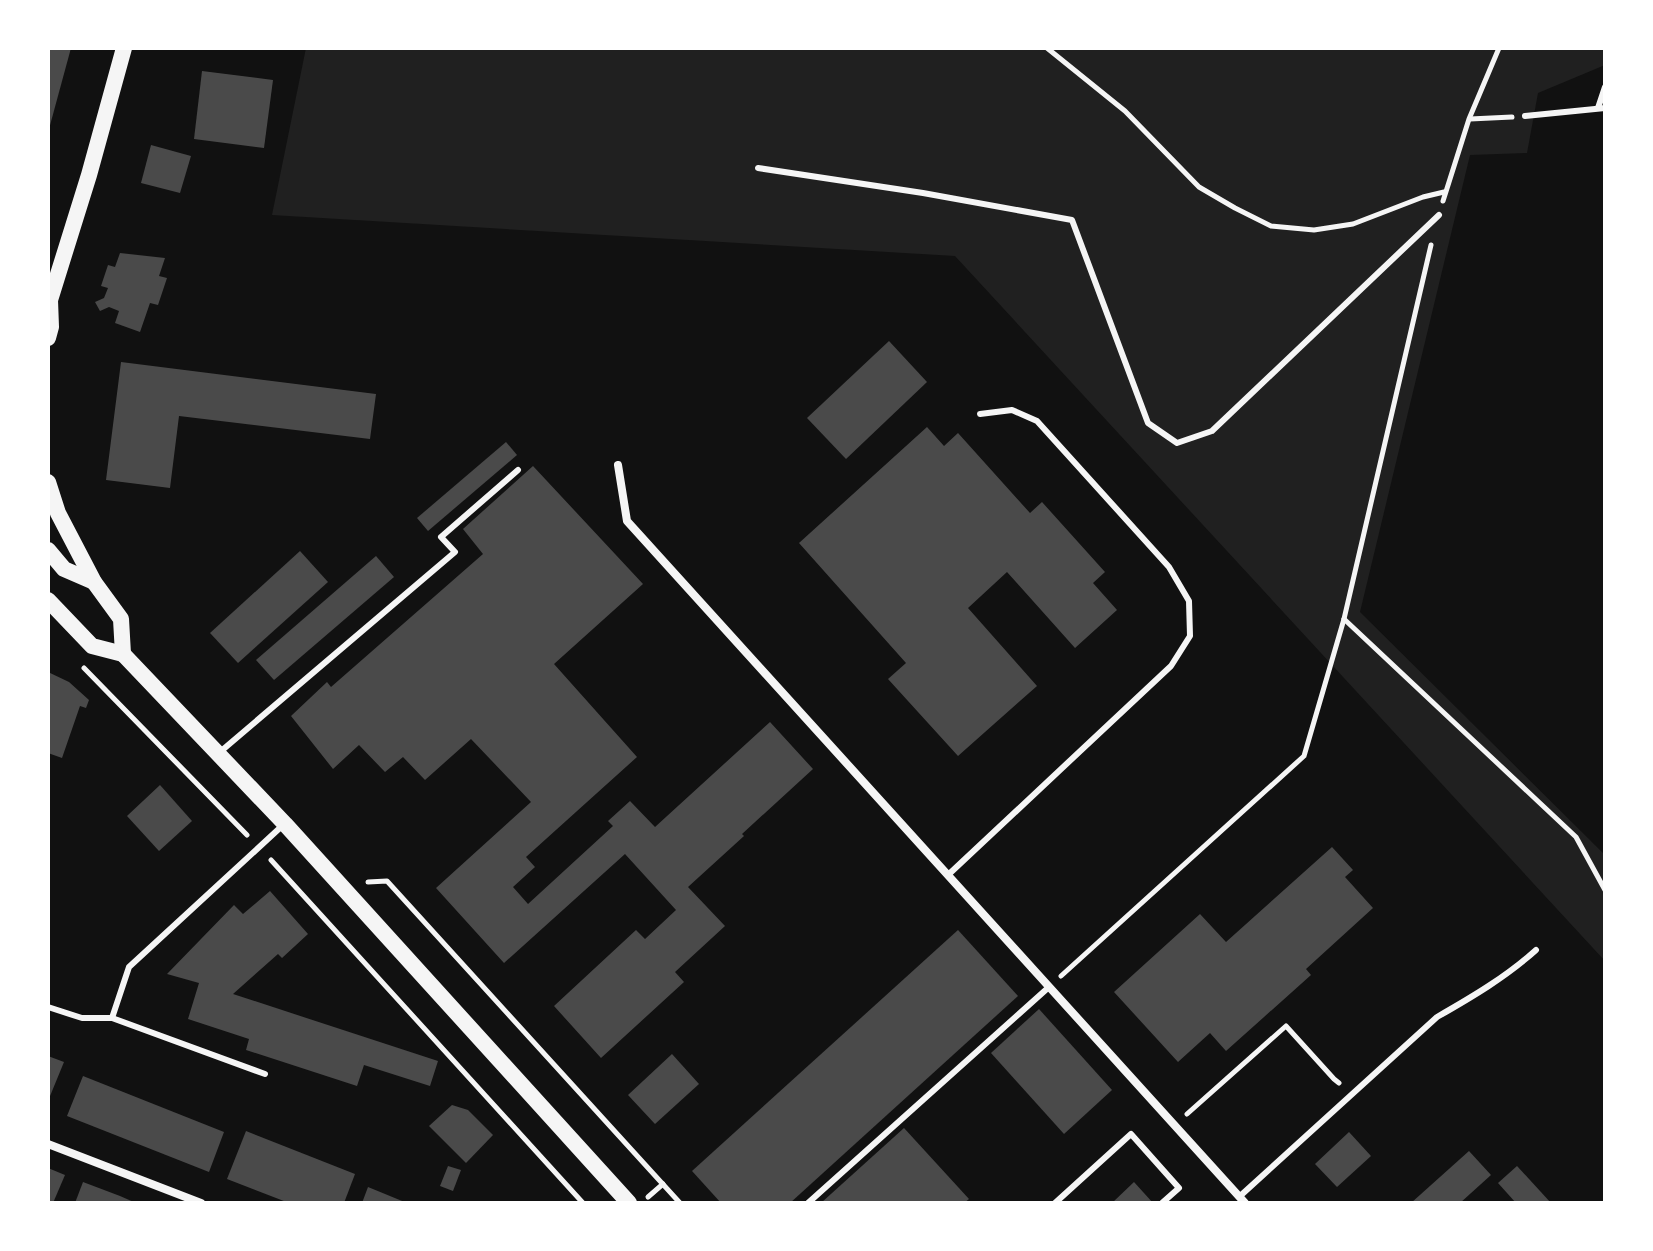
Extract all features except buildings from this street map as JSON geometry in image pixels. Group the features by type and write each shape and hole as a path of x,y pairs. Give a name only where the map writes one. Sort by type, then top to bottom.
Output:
{"main road":[{"path":"48,338 51,327 49,301 89,175 124,48"},
{"path":"48,482 58,513 94,582 121,619 123,654"},
{"path":"48,550 64,569 94,582"},
{"path":"48,600 92,646 123,654 285,824 629,1203"}],"street":[{"path":"618,465 627,521 1242,1200"},
{"path":"48,1144 201,1203"}],"lane":[{"path":"1525,116 1601,108 1605,87"},
{"path":"758,168 1072,220 1148,423 1177,443 1212,431 1439,215"},
{"path":"948,875 1171,666 1190,636 1189,601 1169,567 1037,421 1012,410 980,414"},
{"path":"217,754 455,552 441,537 518,470"},
{"path":"112,1018 129,967 285,824"},
{"path":"1242,1200 1437,1017 1516,968 1536,950"},
{"path":"808,1203 1049,987"},
{"path":"48,1007 82,1018 112,1018 265,1074"},
{"path":"1055,1203 1131,1134 1179,1188 1162,1203"}],"path":[{"path":"1047,48 1125,111 1199,187 1271,226 1314,230 1353,224 1445,191"},
{"path":"1049,987 1304,756 1344,619 1445,191 1469,119 1499,48"},
{"path":"1469,119 1525,116"},
{"path":"1344,619 1576,837 1605,890"},
{"path":"80,663 259,847 583,1203"},
{"path":"340,884 387,881 680,1203"},
{"path":"1175,1126 1286,1026 1334,1079 1355,1092"}],"shaded area":[{"path":"306,48 1605,48 1605,65 1538,93 1527,153 1470,155 1360,612 1605,855 1605,961 955,256 272,215"}]}
